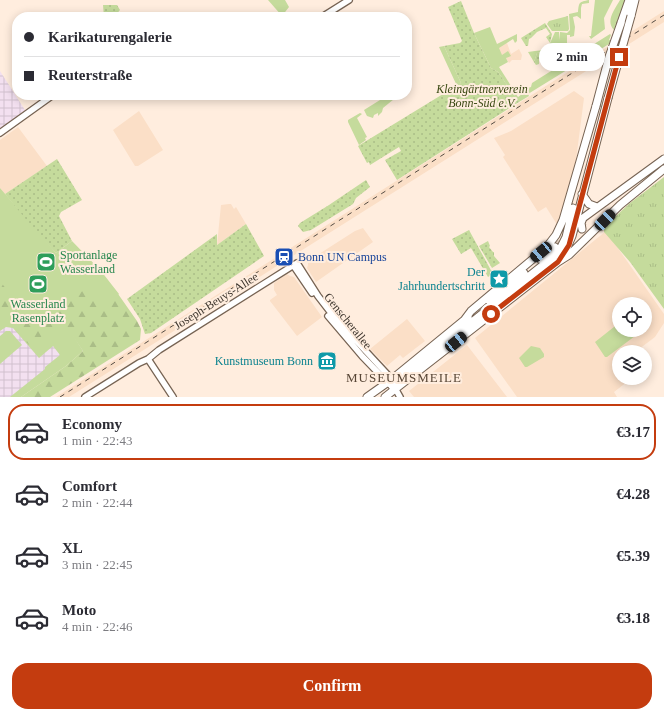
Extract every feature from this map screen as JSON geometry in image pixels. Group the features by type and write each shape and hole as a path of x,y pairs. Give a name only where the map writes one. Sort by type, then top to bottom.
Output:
{"main road":[{"path":"462,332 462,327 554,243 563,220 609,57 629,0"},
{"path":"558,262 569,245 576,222 592,156 635,0"},
{"path":"582,229 583,218 664,159"},
{"path":"587,220 664,163"},
{"path":"367,397 392,384 569,255 620,205 664,169"},
{"path":"571,192 572,208 578,227 587,230 595,229"},
{"path":"582,194 589,204 597,207"},
{"path":"462,332 558,253 566,237 572,208"},
{"path":"385,397 392,384 471,311 541,252 554,243"},
{"path":"464,319 475,313 497,296"}],"street":[{"path":"330,12 349,0"},
{"path":"0,133 45,100"},
{"name":"Joseph-Beuys-Allee","path":"85,397 295,264"},
{"name":"Genscherallee","path":"295,264 324,305 392,384 400,397"},
{"path":"148,358 173,397"}],"shaded area":[{"path":"664,11 664,22 69,397 56,397"},
{"path":"507,43 511,54 519,49 522,55 521,60 512,60 509,63 506,58 503,60 497,44"},
{"path":"0,71 12,90 12,100 19,100 25,110 0,129"},
{"path":"574,91 584,98 576,160 559,224 556,223 546,207 538,212 503,157 505,155 494,138 511,131"},
{"path":"139,111 163,150 138,166 135,166 113,130"},
{"path":"18,127 47,166 5,194 0,188 0,140"},
{"path":"231,204 234,209 236,207 246,224 217,245 221,205"},
{"path":"363,228 373,242 316,282 307,268 308,261 355,231"},
{"path":"606,231 664,314 664,323 655,337 644,345 612,345 612,385 623,385 614,392 617,397 517,397 475,338"},
{"path":"287,274 294,277 322,317 297,336 270,301 277,295 274,290 274,283"},
{"path":"0,313 63,322 83,351 20,397 0,397"},
{"path":"407,319 425,341 403,358 400,355 387,366 370,349"},
{"path":"467,345 507,397 414,397 409,391"}],"green space":[{"path":"268,0 285,0 289,7 285,12 278,12"},
{"path":"589,0 589,3 582,4 581,19 577,16 573,17 575,27 574,36 570,37 570,35 567,35 567,44 554,43 550,51 537,53 534,62 528,52 543,50 546,48 555,32 559,32 559,40 560,32 567,33 570,30 569,14 578,12 580,3"},
{"path":"595,0 613,0 604,18 605,29 591,39 589,36 591,36"},
{"path":"620,0 625,0 614,30 610,23 612,15"},
{"name":"Kleingärtnerverein Bonn-Süd e.V.","path":"461,1 474,33 491,68 498,72 519,102 397,180 385,160 401,151 399,147 370,165 369,162 367,163 358,146 461,83 444,46 460,43 462,41 448,7"},
{"path":"103,5 117,5 120,10 118,12 104,12"},
{"path":"568,16 568,31 552,31 547,24 549,21"},
{"path":"545,23 552,34 550,43 546,37 550,34 546,28 537,32 529,39 528,46 526,46 521,38"},
{"path":"490,27 497,44 517,34 517,41 515,43 513,39 499,48 502,55 508,51 511,56 506,58 508,62 499,67 518,97 526,91 524,88 531,87 532,83 610,34 609,40 611,40 609,44 528,94 529,96 519,102 498,72 491,68 474,33"},
{"path":"554,43 565,43 565,47 555,47 554,55 550,58 542,56 539,57 539,64 536,65 534,62 537,53 550,51"},
{"path":"444,46 461,83 457,86 439,47"},
{"path":"380,100 393,100 383,108 382,112 378,116 378,113 374,115 373,118 367,116 364,110"},
{"path":"360,113 362,114 357,118 367,137 365,138 366,140 359,145 348,120"},
{"path":"57,159 82,200 61,212 59,216 72,241 56,253 5,194"},
{"path":"664,177 664,309 630,262 604,232 604,227 630,203"},
{"path":"366,180 370,187 356,198 353,204 311,230 303,232 298,226 300,223"},
{"name":"Sportanlage Wasserland","path":"0,188 56,253 72,241 101,271 119,294 71,332 83,351 66,366 21,397 10,397 60,355 53,346 39,358 13,328 6,327 0,331"},
{"path":"246,224 264,256 151,333 145,334 140,319 127,299 217,234 217,245"},
{"path":"469,230 493,274 488,277 471,248 461,254 452,239"},
{"path":"488,241 489,247 494,252 494,256 500,263 492,268 479,246"},
{"path":"0,281 30,320 86,289 101,304 116,291 141,329 140,340 50,397 21,397 66,366 83,351 63,322 29,345 0,313"},
{"path":"612,329 612,337 634,337 623,345 612,345 612,353 607,357 605,357 595,342"},
{"path":"6,331 10,331 22,345 0,364 0,336"},
{"path":"531,346 540,348 544,354 544,357 525,367 519,358"}],"tunnel":[{"path":"555,247 587,220"}],"railway":[{"path":"60,397 664,15"}],"place":[{"name":"Bonn UN Campus","path":"284,257"},
{"name":"Sportanlage Wasserland","path":"46,262"},
{"name":"Der Jahrhundertschritt","path":"499,279"},
{"name":"Wasserland Rasenplatz","path":"38,284"},
{"name":"Kunstmuseum Bonn","path":"327,361"}],"district":[{"name":"MUSEUMSMEILE","path":"404,377"}],"route":[{"path":"491,314 558,262 569,245 619,57"}]}
